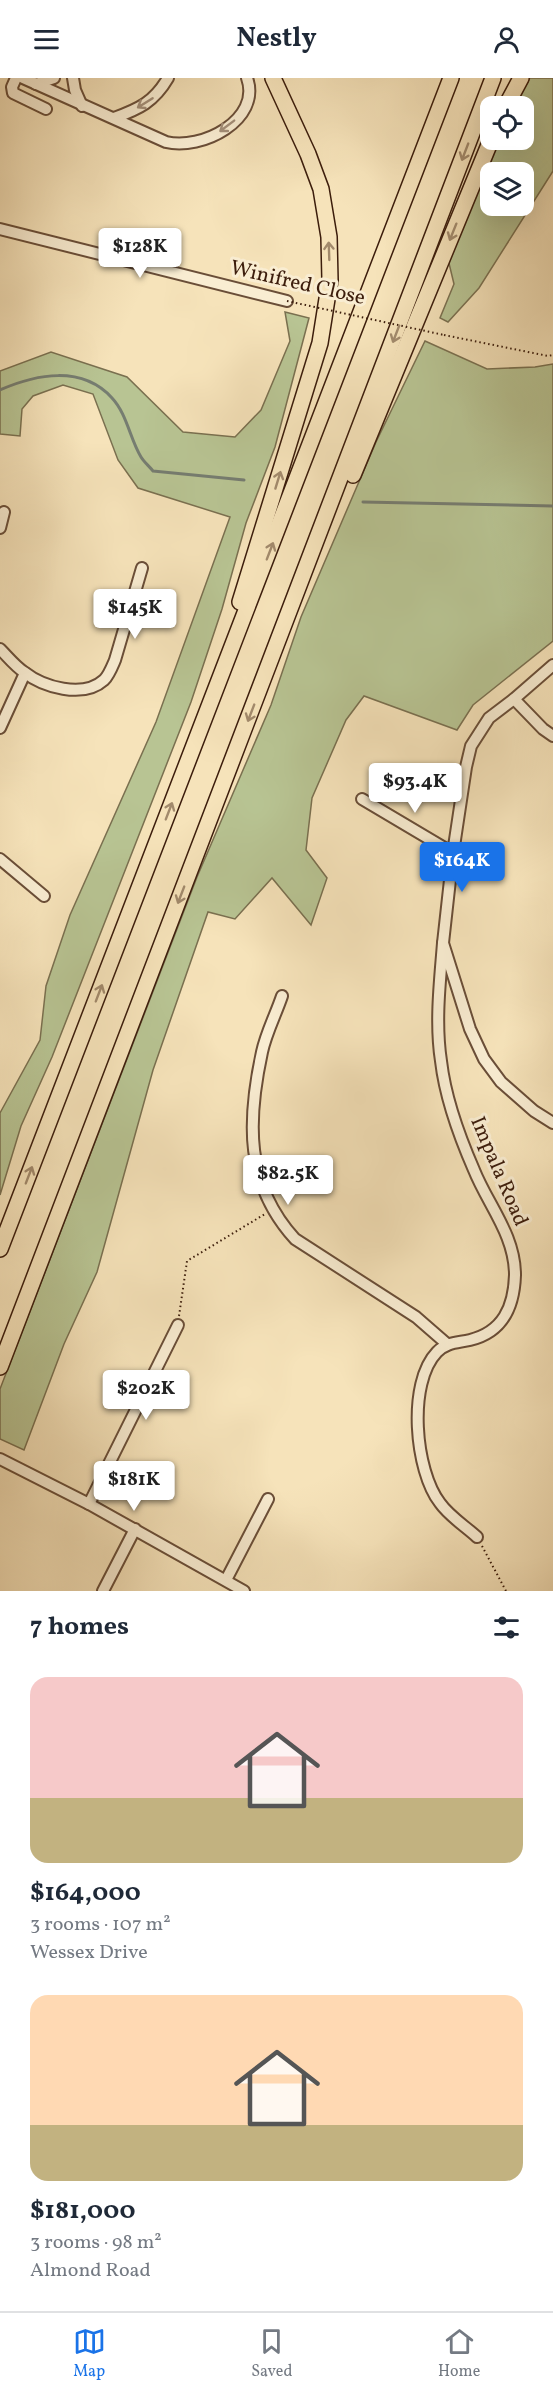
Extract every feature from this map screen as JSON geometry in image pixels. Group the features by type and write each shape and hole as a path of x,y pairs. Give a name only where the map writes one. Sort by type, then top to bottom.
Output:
{"highway":[{"path":"213,697 217,669 320,342 328,300 329,237 321,189 308,154 273,78"},
{"path":"0,1249 451,78"},
{"path":"0,1367 493,78"},
{"path":"511,96 521,78"},
{"path":"261,687 279,656 487,150"}],"street":[{"path":"16,78 12,87 15,95 46,109"},
{"path":"23,78 82,106 176,145 205,140 223,130 243,114 250,95 247,78"},
{"path":"36,84 54,78"},
{"path":"73,78 82,106"},
{"path":"114,118 131,112 154,98 168,78"},
{"name":"Winifred Close","path":"0,229 287,301"},
{"path":"0,528 4,512"},
{"path":"0,649 25,673 60,688 93,687 102,682 109,674 115,660 142,568"},
{"name":"Impala Road","path":"447,1344 488,1335 499,1326 508,1311 515,1276 508,1238 474,1170 445,1082 441,1061 438,1030 443,943 465,767 471,746 489,718 553,665"},
{"path":"0,728 25,673"},
{"path":"514,699 543,729 553,736"},
{"path":"362,799 453,853"},
{"path":"0,859 44,896"},
{"path":"443,943 470,1029 484,1059 501,1082 534,1111 553,1123"},
{"path":"282,996 262,1051 252,1132 253,1153 259,1179 281,1224 295,1239 416,1317 447,1344 436,1353 422,1377 419,1400 420,1448 427,1476 438,1501 477,1537"},
{"path":"89,1504 178,1325"},
{"path":"4,1461 89,1504 244,1591"},
{"path":"226,1580 268,1499"},
{"path":"103,1591 135,1529"}],"path":[{"name":"Winifred Close","path":"287,301 444,335 548,356 553,355"},
{"path":"178,1325 187,1261 273,1209"},
{"path":"477,1537 506,1591"}],"green space":[{"path":"530,78 553,78 553,171 534,201 534,162 488,162 494,150 534,150 534,96 520,96"},
{"path":"480,181 480,216 525,216 479,288 448,322 440,318 454,284 447,255"},
{"path":"285,312 309,318 275,447 246,523 222,609 191,702 52,1057 21,1126 0,1195 0,1113 40,1040 46,986 70,915 156,722 230,517 138,488 118,460 93,394 63,385 33,396 22,409 20,436 0,434 0,371 51,352 127,377 183,432 235,437 261,410 290,341"},
{"path":"425,341 487,369 553,364 553,641 473,705 457,730 364,696 346,720 312,798 306,850 327,878 311,925 272,878 235,919 208,912 153,1070 97,1272 64,1344 24,1450 0,1439 0,1389 197,877 271,705 301,617 376,442"}],"waterway":[{"path":"0,390 43,377 73,377 87,381 100,388 117,404 141,457 153,471 244,480"},
{"path":"363,502 553,506"}]}
